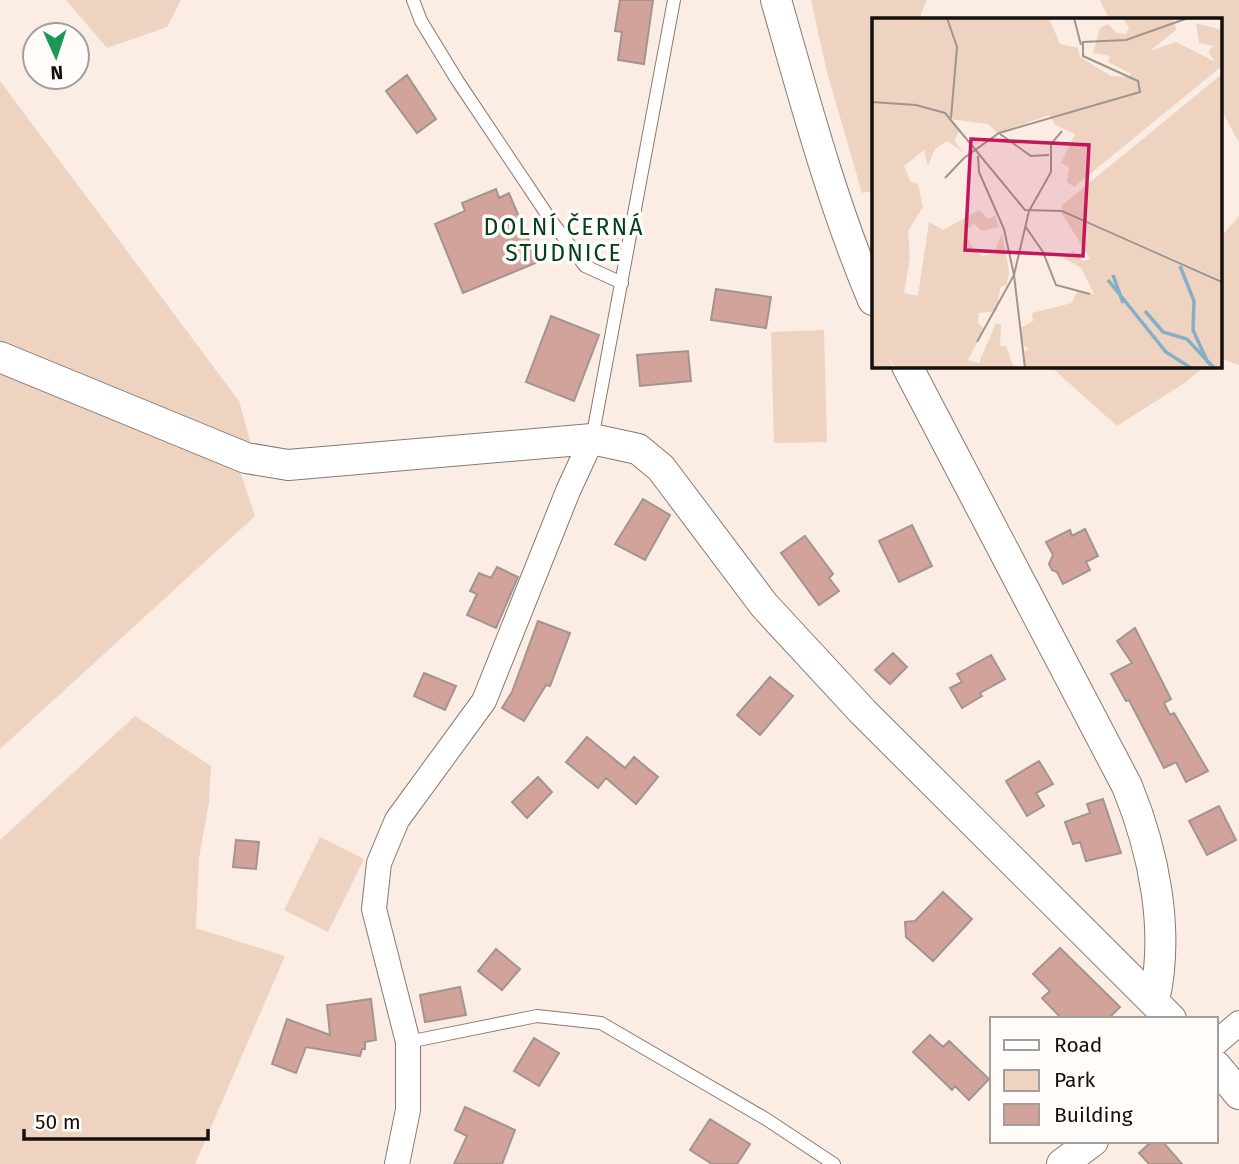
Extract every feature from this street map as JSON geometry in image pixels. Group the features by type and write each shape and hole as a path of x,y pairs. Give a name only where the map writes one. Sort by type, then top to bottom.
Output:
{"street":[{"path":"776,0 840,216 872,297"},
{"path":"0,357 246,458 288,465 592,439 638,449 661,467 764,605 863,712 1163,1010"},
{"path":"908,368 1136,807 1153,876 1162,949 1160,975 1163,1010"},
{"path":"397,1164 408,1110 408,1042 374,909 379,863 397,820 484,701 568,491 592,439"},
{"path":"1218,1041 1239,1023"},
{"path":"1218,1068 1239,1094"},
{"path":"1062,1164 1090,1143"}],"lane":[{"path":"412,0 421,21 457,80 557,229 585,266 622,283"},
{"path":"592,439 674,0"},
{"path":"408,1042 537,1016 601,1024 766,1119 834,1164"}],"green space":[{"path":"66,0 181,0 167,27 107,48 91,29 91,21 84,21"},
{"path":"811,0 927,0 919,18 872,18 872,191 862,193 827,72"},
{"path":"1100,0 1239,0 1239,143 1222,111 1222,18 1109,18"},
{"path":"0,81 239,401 251,444 0,341"},
{"path":"1239,216 1239,365 1222,359 1222,236"},
{"path":"824,330 827,442 774,443 771,332"},
{"path":"1052,368 1203,368 1186,382 1117,426"},
{"path":"0,373 240,471 255,516 0,749"},
{"path":"135,716 211,766 209,802 199,858 196,928 285,956 195,1164 0,1164 0,840"},
{"path":"320,837 364,859 328,932 284,910"}],"building":[{"path":"620,0 653,0 644,64 618,60 622,32 615,31"},
{"path":"407,75 436,119 417,133 386,91"},
{"path":"496,189 499,198 509,193 538,262 463,293 435,224 465,211 462,203"},
{"path":"716,289 771,297 766,328 711,320"},
{"path":"551,316 599,335 574,401 526,382"},
{"path":"688,351 691,381 640,386 637,355"},
{"path":"643,499 670,515 645,560 615,544"},
{"path":"912,525 932,566 899,582 879,541"},
{"path":"1085,529 1098,556 1086,562 1090,570 1063,584 1049,564 1053,555 1046,542 1070,530 1072,536"},
{"path":"805,536 833,574 829,578 839,591 819,605 781,553"},
{"path":"497,567 518,577 496,628 467,615 477,594 470,591 479,573 491,578"},
{"path":"538,621 570,633 550,686 546,685 524,721 502,708 512,692"},
{"path":"1135,628 1171,699 1164,703 1170,715 1174,713 1208,771 1186,782 1176,762 1164,768 1129,700 1126,701 1111,674 1132,663 1117,641"},
{"path":"893,653 907,667 890,684 875,670"},
{"path":"991,655 1005,679 980,693 982,696 962,708 950,688 962,682 957,674"},
{"path":"424,673 456,686 445,710 414,696"},
{"path":"770,677 793,696 760,735 737,715"},
{"path":"587,737 625,768 634,757 658,777 636,804 606,778 598,788 566,762"},
{"path":"1039,761 1053,784 1036,793 1044,806 1027,816 1006,781"},
{"path":"538,777 552,792 527,818 512,802"},
{"path":"1103,799 1121,853 1086,861 1080,842 1073,844 1065,822 1090,813 1087,804"},
{"path":"1219,806 1236,840 1207,855 1189,821"},
{"path":"236,840 259,842 256,869 233,867"},
{"path":"943,892 972,919 933,961 906,937 905,922 915,921"},
{"path":"1060,948 1120,1007 1110,1017 1060,1017 1042,998 1050,991 1033,974"},
{"path":"496,949 520,969 502,990 478,971"},
{"path":"460,987 466,1015 425,1022 420,995"},
{"path":"371,999 376,1040 365,1042 365,1049 362,1049 360,1056 306,1047 296,1073 272,1064 287,1019 330,1035 327,1005"},
{"path":"930,1035 943,1047 949,1041 989,1079 969,1100 955,1086 952,1090 913,1052"},
{"path":"534,1038 559,1053 539,1086 514,1071"},
{"path":"465,1107 515,1130 502,1164 454,1164 467,1136 455,1130"},
{"path":"710,1119 750,1144 737,1164 712,1164 690,1150"},
{"path":"1150,1143 1164,1143 1182,1164 1149,1164 1139,1153"}],"district":[{"name":"DOLNÍ ČERNÁ STUDNICE","path":"564,240"}]}
